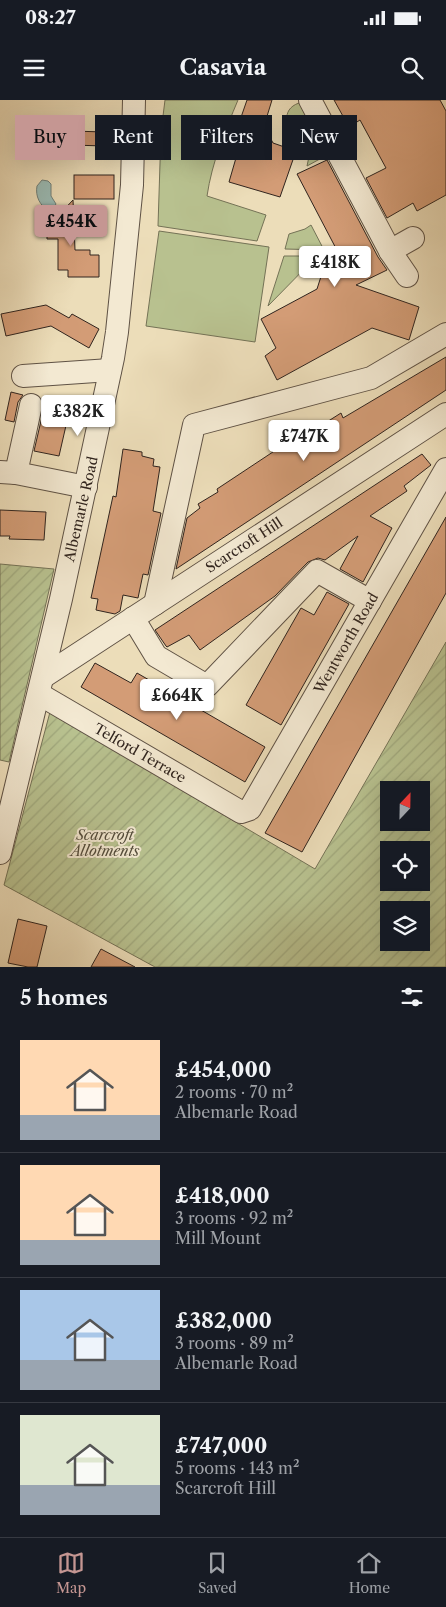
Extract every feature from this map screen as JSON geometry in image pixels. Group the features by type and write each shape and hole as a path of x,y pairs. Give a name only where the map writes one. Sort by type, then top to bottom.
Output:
{"street":[{"name":"Albemarle Road","path":"0,854 86,487 113,383 132,185 134,100"},
{"path":"310,100 390,251 407,276"},
{"path":"390,251 414,238"},
{"path":"154,604 194,425 371,378 446,334"},
{"path":"23,376 113,383"},
{"path":"31,405 8,472 86,487"},
{"name":"Scarcroft Hill","path":"41,685 133,618 446,414"},
{"name":"Wentworth Road","path":"241,812 250,809 446,469"},
{"path":"133,618 156,656 207,686 316,571 370,600"},
{"name":"Telford Terrace","path":"41,685 241,812"}],"green space":[{"path":"165,100 238,100 232,115 181,115 181,160 216,160 207,196 266,215 257,241 158,226 160,160 171,160 171,115 163,115"},
{"path":"299,103 306,115 288,115 292,107"},
{"path":"308,160 318,160 307,166"},
{"path":"311,225 324,250 285,249 289,234"},
{"path":"159,231 269,247 255,342 146,326"},
{"path":"284,256 317,256 268,306"},
{"path":"0,564 54,569 9,762 0,760"},
{"name":"Scarcroft Allotments","path":"446,642 446,967 155,967 4,885 50,712 315,869"}],"water":[{"path":"42,180 48,181 51,184 51,196 56,204 49,211 43,206 38,197 37,186"}],"building":[{"path":"247,100 272,100 267,115 242,115"},
{"path":"334,100 440,100 446,111 446,195 417,211 413,203 387,218 366,178 386,168 360,120 357,122 357,115 342,115"},
{"path":"85,131 95,132 95,146 85,145"},
{"path":"272,141 282,146 282,160 293,160 280,197 229,182 235,160 272,160"},
{"path":"327,160 378,257 387,270 356,285 419,307 409,340 372,328 277,380 265,356 276,348 261,319 317,289 324,267 341,258 297,174"},
{"path":"74,175 114,175 114,199 74,199"},
{"path":"73,200 75,250 90,250 90,255 99,255 99,277 68,277 68,270 58,270 58,239 47,239 47,218 56,218"},
{"path":"46,305 69,318 72,314 99,329 89,348 51,326 6,336 1,314"},
{"path":"446,357 446,390 176,569 187,518 200,508 198,504 218,492 217,489 288,442 289,446 341,413 343,418"},
{"path":"11,392 23,395 18,402 14,422 5,420"},
{"path":"44,402 70,408 59,456 34,451"},
{"path":"123,449 142,452 142,456 154,459 153,466 160,467 153,511 161,513 148,575 143,574 138,598 123,595 120,611 115,614 96,610 98,599 91,598 113,496 116,497"},
{"path":"422,454 431,465 404,486 407,491 370,516 392,528 363,582 340,569 358,536 325,560 318,558 308,562 275,596 200,650 189,635 166,646 155,630"},
{"path":"0,510 46,512 44,540 9,539 10,536 0,536"},
{"path":"446,517 446,593 302,852 265,833"},
{"path":"327,592 349,604 281,725 246,705 301,608 314,615"},
{"path":"95,663 131,683 137,673 265,747 245,782 81,687"},
{"path":"18,919 47,926 37,967 8,963"},
{"path":"101,949 135,967 91,967"}]}
